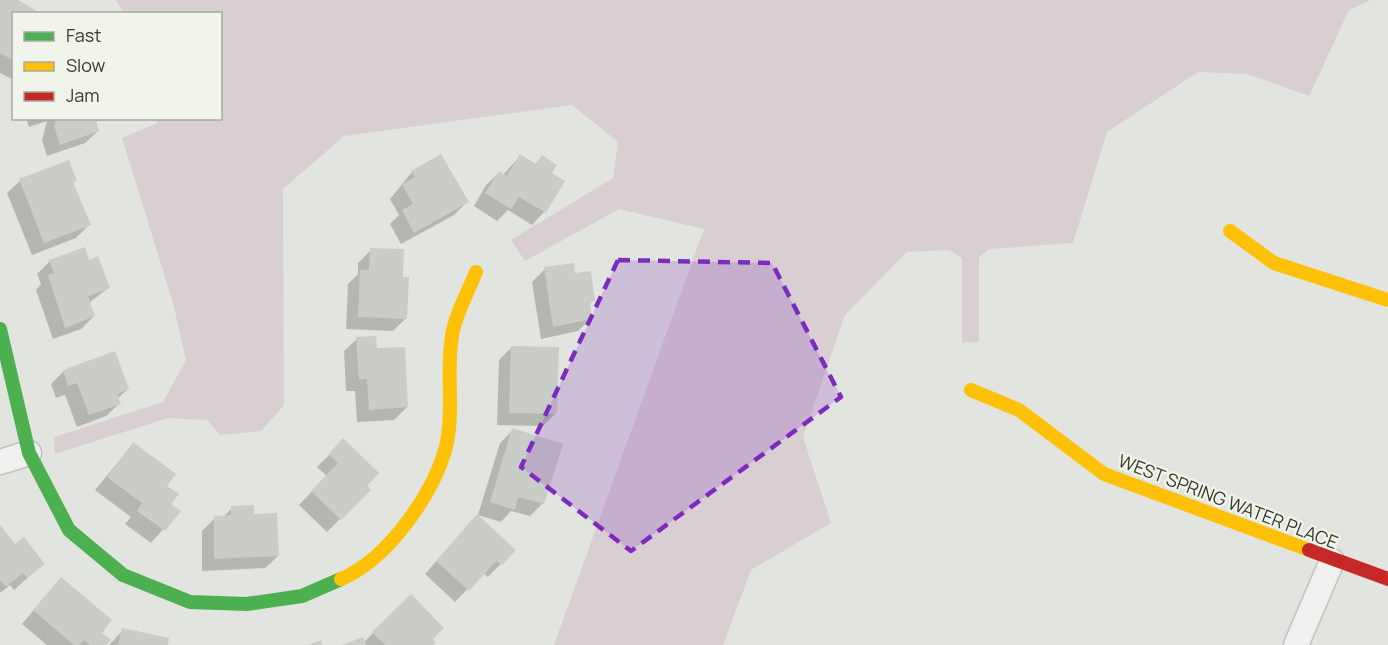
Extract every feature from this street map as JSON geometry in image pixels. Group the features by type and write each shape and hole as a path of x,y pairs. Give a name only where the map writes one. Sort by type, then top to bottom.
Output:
{"street":[{"path":"1230,231 1274,263 1388,300"},
{"path":"0,329 29,453 69,530 123,575 190,602 247,604 302,596 351,574 393,541 428,489 447,442 452,335 476,272"},
{"name":"WEST SPRING WATER PLACE","path":"970,390 1019,410 1104,474 1332,561 1388,579"},
{"path":"0,462 29,453"},
{"path":"1296,645 1332,561"}],"highlighted area":[{"path":"618,260 772,263 841,397 631,551 521,467"}],"shaded area":[{"path":"116,0 1371,0 1349,10 1309,96 1247,74 1198,72 1107,132 1073,243 989,249 979,257 979,342 962,343 962,258 949,250 907,252 845,315 803,437 831,523 751,570 723,645 554,645 704,229 619,209 525,261 511,240 613,178 618,142 572,105 344,136 283,189 284,405 261,431 220,435 207,420 168,418 55,454 54,437 163,402 186,360 173,303 122,138 157,123 158,120 222,120 222,12 123,12"}],"building":[{"path":"0,0 18,0 39,12 12,12 12,60 0,53"},
{"path":"56,120 96,120 99,131 60,145 54,126"},
{"path":"441,154 469,202 414,233 402,210 413,204 402,185 415,177 411,171"},
{"path":"520,154 536,164 542,155 557,165 552,173 565,181 546,213 519,197 511,209 485,193 499,171 507,176"},
{"path":"69,160 77,181 73,182 91,225 44,243 19,179"},
{"path":"85,247 89,260 98,256 110,288 88,296 95,316 65,328 48,275 54,273 49,260"},
{"path":"370,248 404,249 403,277 409,277 407,319 358,317 360,270 369,270"},
{"path":"574,263 575,273 591,271 595,301 590,302 592,319 553,327 544,267"},
{"path":"376,336 377,348 405,347 408,407 369,410 367,379 359,379 356,337"},
{"path":"511,346 559,347 557,414 509,413"},
{"path":"115,351 129,389 117,394 121,404 89,415 77,383 68,386 63,370"},
{"path":"512,428 563,444 544,504 518,497 515,510 490,502"},
{"path":"343,438 379,473 367,486 371,490 341,520 311,491 338,463 329,454"},
{"path":"133,442 176,474 167,486 179,494 171,504 181,511 165,531 137,511 142,503 107,477"},
{"path":"254,505 254,514 277,513 279,556 214,559 214,516 231,515 231,506"},
{"path":"477,514 516,550 502,565 496,561 469,591 436,561"},
{"path":"0,525 15,544 24,537 45,564 27,578 23,573 6,587 0,580"},
{"path":"61,577 112,620 102,633 111,640 106,645 90,645 84,640 79,645 74,645 33,610"},
{"path":"411,594 444,628 433,639 436,643 434,645 385,645 372,632"},
{"path":"122,628 169,638 168,645 118,645"},
{"path":"363,637 366,645 342,645"},
{"path":"321,640 322,645 308,645"}],"traffic: fast":[{"path":"0,329 29,453 69,530 123,575 190,602 247,604 302,596 341,579"}],"traffic: slow":[{"path":"1230,231 1274,263 1388,300"},
{"path":"341,579 358,570 392,540 408,522 433,481 447,442 449,429 450,349 454,328 476,272"},
{"path":"971,390 1019,410 1104,474 1309,550"}],"traffic: jam":[{"path":"1309,550 1388,579"}]}
